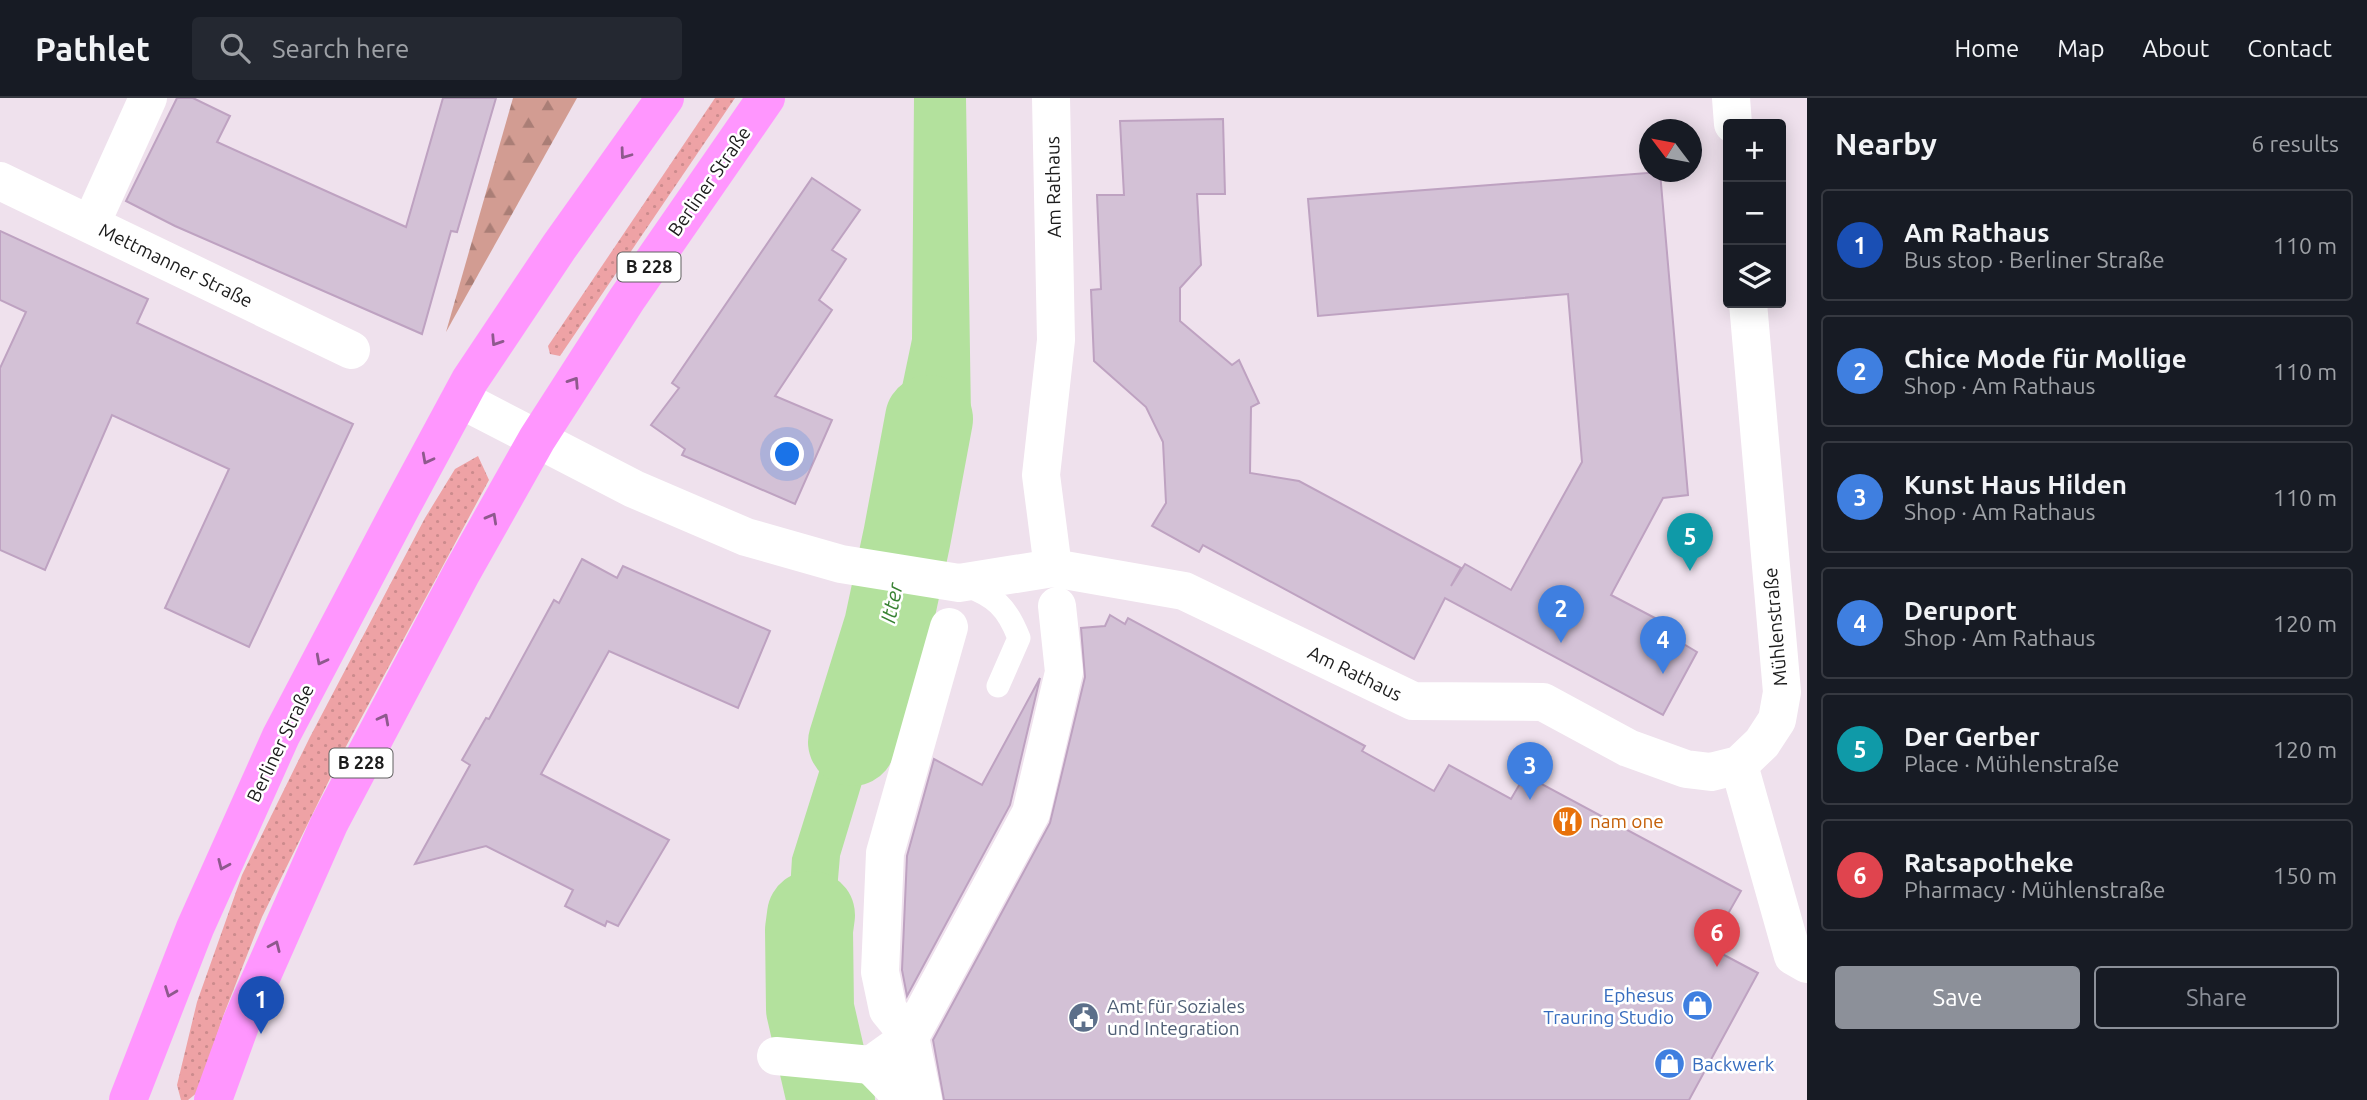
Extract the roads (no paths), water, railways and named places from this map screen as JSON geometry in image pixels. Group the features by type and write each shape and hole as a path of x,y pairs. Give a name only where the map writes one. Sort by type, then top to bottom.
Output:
{"main road":[{"name":"Berliner Straße","path":"128,1100 195,928 281,736 460,399 559,247 665,98"},
{"name":"Berliner Straße","path":"213,1100 241,1023 329,824 461,574 537,439 627,299 766,98"}],"street":[{"path":"91,224 148,98"},
{"name":"Am Rathaus","path":"1051,98 1056,341 1041,475 1053,568"},
{"path":"1731,98 1733,119"},
{"name":"Mettmanner Straße","path":"0,181 351,350"},
{"name":"Mühlenstraße","path":"1739,765 1762,743 1777,720 1782,692 1748,308"},
{"path":"460,399 537,439"},
{"name":"Am Rathaus","path":"537,439 634,489 746,537 841,564 959,583 1053,568 1184,591 1413,701 1544,702 1628,748 1675,766 1711,772 1739,765"},
{"path":"871,1065 910,1037 1031,813 1065,672 1057,606"},
{"path":"923,1100 910,1037 888,1010 880,972 885,853 949,626"},
{"path":"1739,765 1793,956 1807,964"},
{"path":"776,1056 871,1065 905,1100"}],"lane":[{"name":"Am Rathaus","path":"959,583 989,594 1011,617 1019,638 998,686"}],"waterway":[{"name":"Itter","path":"852,742 888,626 929,419"},
{"name":"Itter","path":"811,915 810,1009 831,1100"}],"place":[{"name":"Der Gerber","path":"1690,571"},
{"name":"Chice Mode für Mollige","path":"1561,643"},
{"name":"Deruport","path":"1663,674"},
{"name":"Kunst Haus Hilden","path":"1530,800"},
{"name":"nam one","path":"1567,821"},
{"name":"Ratsapotheke","path":"1717,967"},
{"name":"Ephesus Trauring Studio","path":"1697,1006"},
{"name":"Amt für Soziales und Integration","path":"1084,1017"},
{"name":"Am Rathaus","path":"261,1034"},
{"name":"Backwerk","path":"1669,1064"}]}
